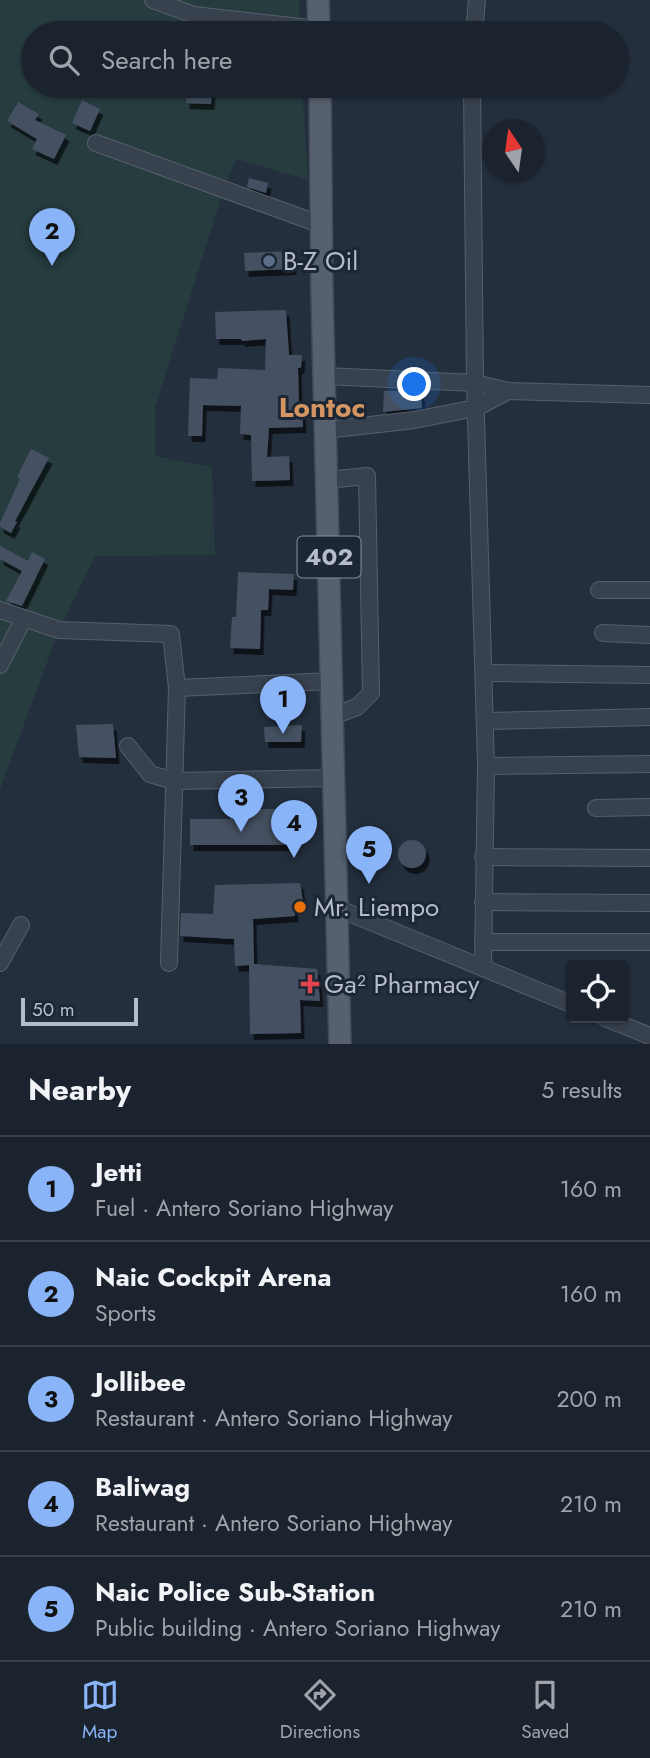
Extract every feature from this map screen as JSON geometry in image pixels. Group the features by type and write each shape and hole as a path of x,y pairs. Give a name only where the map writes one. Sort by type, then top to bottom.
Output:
{"main road":[{"path":"318,0 319,21"},
{"name":"402","path":"320,98 322,293 340,1036"}],"street":[{"path":"153,0 194,15 241,21"},
{"path":"475,21 477,0"},
{"path":"472,98 475,383 486,721 483,967"},
{"path":"96,143 322,225"},
{"path":"325,376 475,383 508,391 650,395"},
{"path":"326,430 414,420 476,408 508,391"},
{"path":"327,480 367,476 371,693 357,707 333,716"},
{"path":"599,590 650,590"},
{"path":"0,610 59,630 171,634 177,688 169,962"},
{"path":"0,665 24,618"},
{"path":"603,633 650,635"},
{"path":"484,673 650,675"},
{"path":"177,688 332,681"},
{"path":"486,721 650,717"},
{"path":"128,746 150,774 174,781 334,778"},
{"path":"486,766 650,764"},
{"path":"596,808 650,807"},
{"path":"483,857 650,858"},
{"path":"483,902 650,903"},
{"path":"337,908 566,1002"},
{"path":"0,963 21,925"},
{"path":"483,942 650,942"},
{"path":"618,1023 650,1036"}],"green space":[{"path":"0,0 299,0 299,21 21,21 21,98 303,98 308,180 236,159 224,189 155,408 155,456 212,467 215,555 95,556 59,630 0,789"}],"building":[{"path":"186,98 211,98 211,104 186,103"},
{"path":"82,100 100,109 90,131 72,123"},
{"path":"18,102 39,114 35,120 66,135 54,159 32,149 37,139 7,121"},
{"path":"249,178 268,183 266,193 247,187"},
{"name":"B-Z Oil","path":"293,251 293,269 245,271 244,253"},
{"path":"286,310 289,355 302,355 301,368 298,368 299,407 302,407 303,427 269,428 267,457 289,456 290,480 252,481 251,435 240,434 241,406 203,405 202,436 188,436 190,378 217,379 218,368 265,370 266,339 216,339 215,312"},
{"path":"384,391 421,391 422,408 383,412"},
{"path":"31,449 49,458 11,533 0,527 0,523"},
{"path":"0,546 28,561 32,552 45,559 22,606 6,601 22,571 0,559"},
{"path":"238,572 294,574 293,590 269,589 268,610 261,610 260,649 230,648 232,617 236,617"},
{"path":"113,724 116,758 79,757 76,725"},
{"path":"302,725 301,742 265,742 264,727"},
{"path":"230,809 292,809 292,845 190,845 190,819 230,819"},
{"path":"412,840 422,844 426,854 422,864 412,868 402,864 398,854 402,844"},
{"path":"300,883 303,902 294,902 295,916 253,919 254,964 317,969 320,1001 300,1000 301,1033 250,1034 249,965 235,966 234,939 180,936 181,913 213,914 215,885"}],"place":[{"name":"B-Z Oil","path":"269,261"},
{"name":"Naic Cockpit Arena","path":"52,266"},
{"name":"Jetti","path":"283,734"},
{"name":"Jollibee","path":"241,832"},
{"name":"Baliwag","path":"294,858"},
{"name":"Naic Police Sub-Station","path":"369,884"},
{"name":"Mr. Liempo","path":"300,907"},
{"name":"Ga² Pharmacy","path":"310,984"}],"district":[{"name":"Lontoc","path":"322,407"}]}
